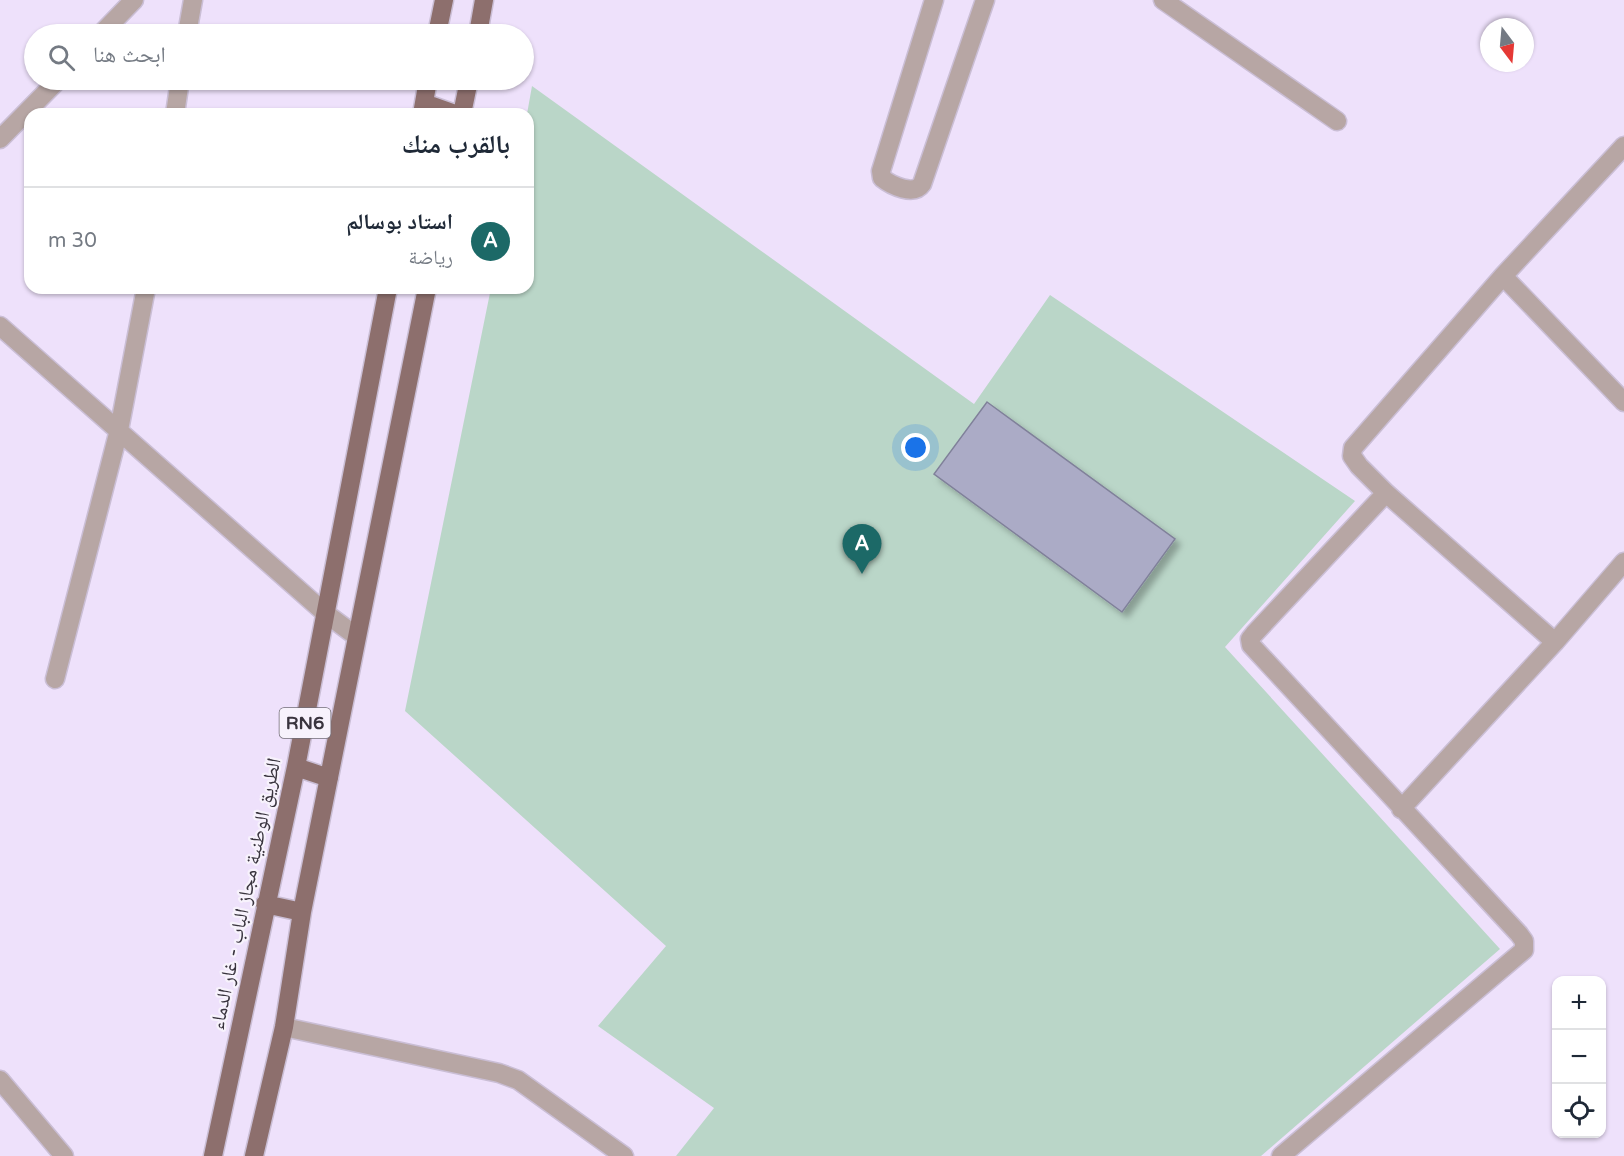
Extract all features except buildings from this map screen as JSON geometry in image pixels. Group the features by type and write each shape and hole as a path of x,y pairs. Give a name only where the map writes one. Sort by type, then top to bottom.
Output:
{"main road":[{"path":"439,24 444,0"},
{"path":"480,24 484,0"},
{"path":"423,108 426,90"},
{"path":"463,108 467,90"},
{"name":"الطريق الوطنية مجاز الباب - غار الدماء","path":"213,1156 296,767 387,294"},
{"name":"RN6","path":"254,1156 284,1027 302,912 426,294"},
{"path":"296,767 329,778"},
{"path":"266,904 302,912"}],"street":[{"path":"111,24 134,0"},
{"path":"189,24 193,0"},
{"path":"934,0 881,171 882,178 887,182 912,191 919,189 922,184 985,0"},
{"path":"1162,0 1337,121"},
{"path":"31,108 48,90"},
{"path":"176,108 179,90"},
{"path":"0,140 24,115"},
{"path":"1555,642 1386,493 1359,466 1352,456 1353,448 1503,276 1624,146"},
{"path":"1503,276 1624,402"},
{"path":"55,679 119,430 145,294"},
{"path":"0,326 325,613 356,636"},
{"path":"1281,1156 1524,950 1524,941 1519,934 1254,651 1250,639 1386,493"},
{"path":"1401,809 1555,642 1624,562"},
{"path":"284,1027 499,1073 518,1080 624,1156"},
{"path":"0,1080 64,1156"}],"green space":[{"path":"534,87 974,404 1050,295 1355,501 1225,647 1500,949 1261,1156 676,1156 714,1108 598,1026 666,946 405,711 490,294 534,294 534,108 528,108 531,90 534,90"}],"place":[{"name":"استاد بوسالم","path":"862,574"}]}
